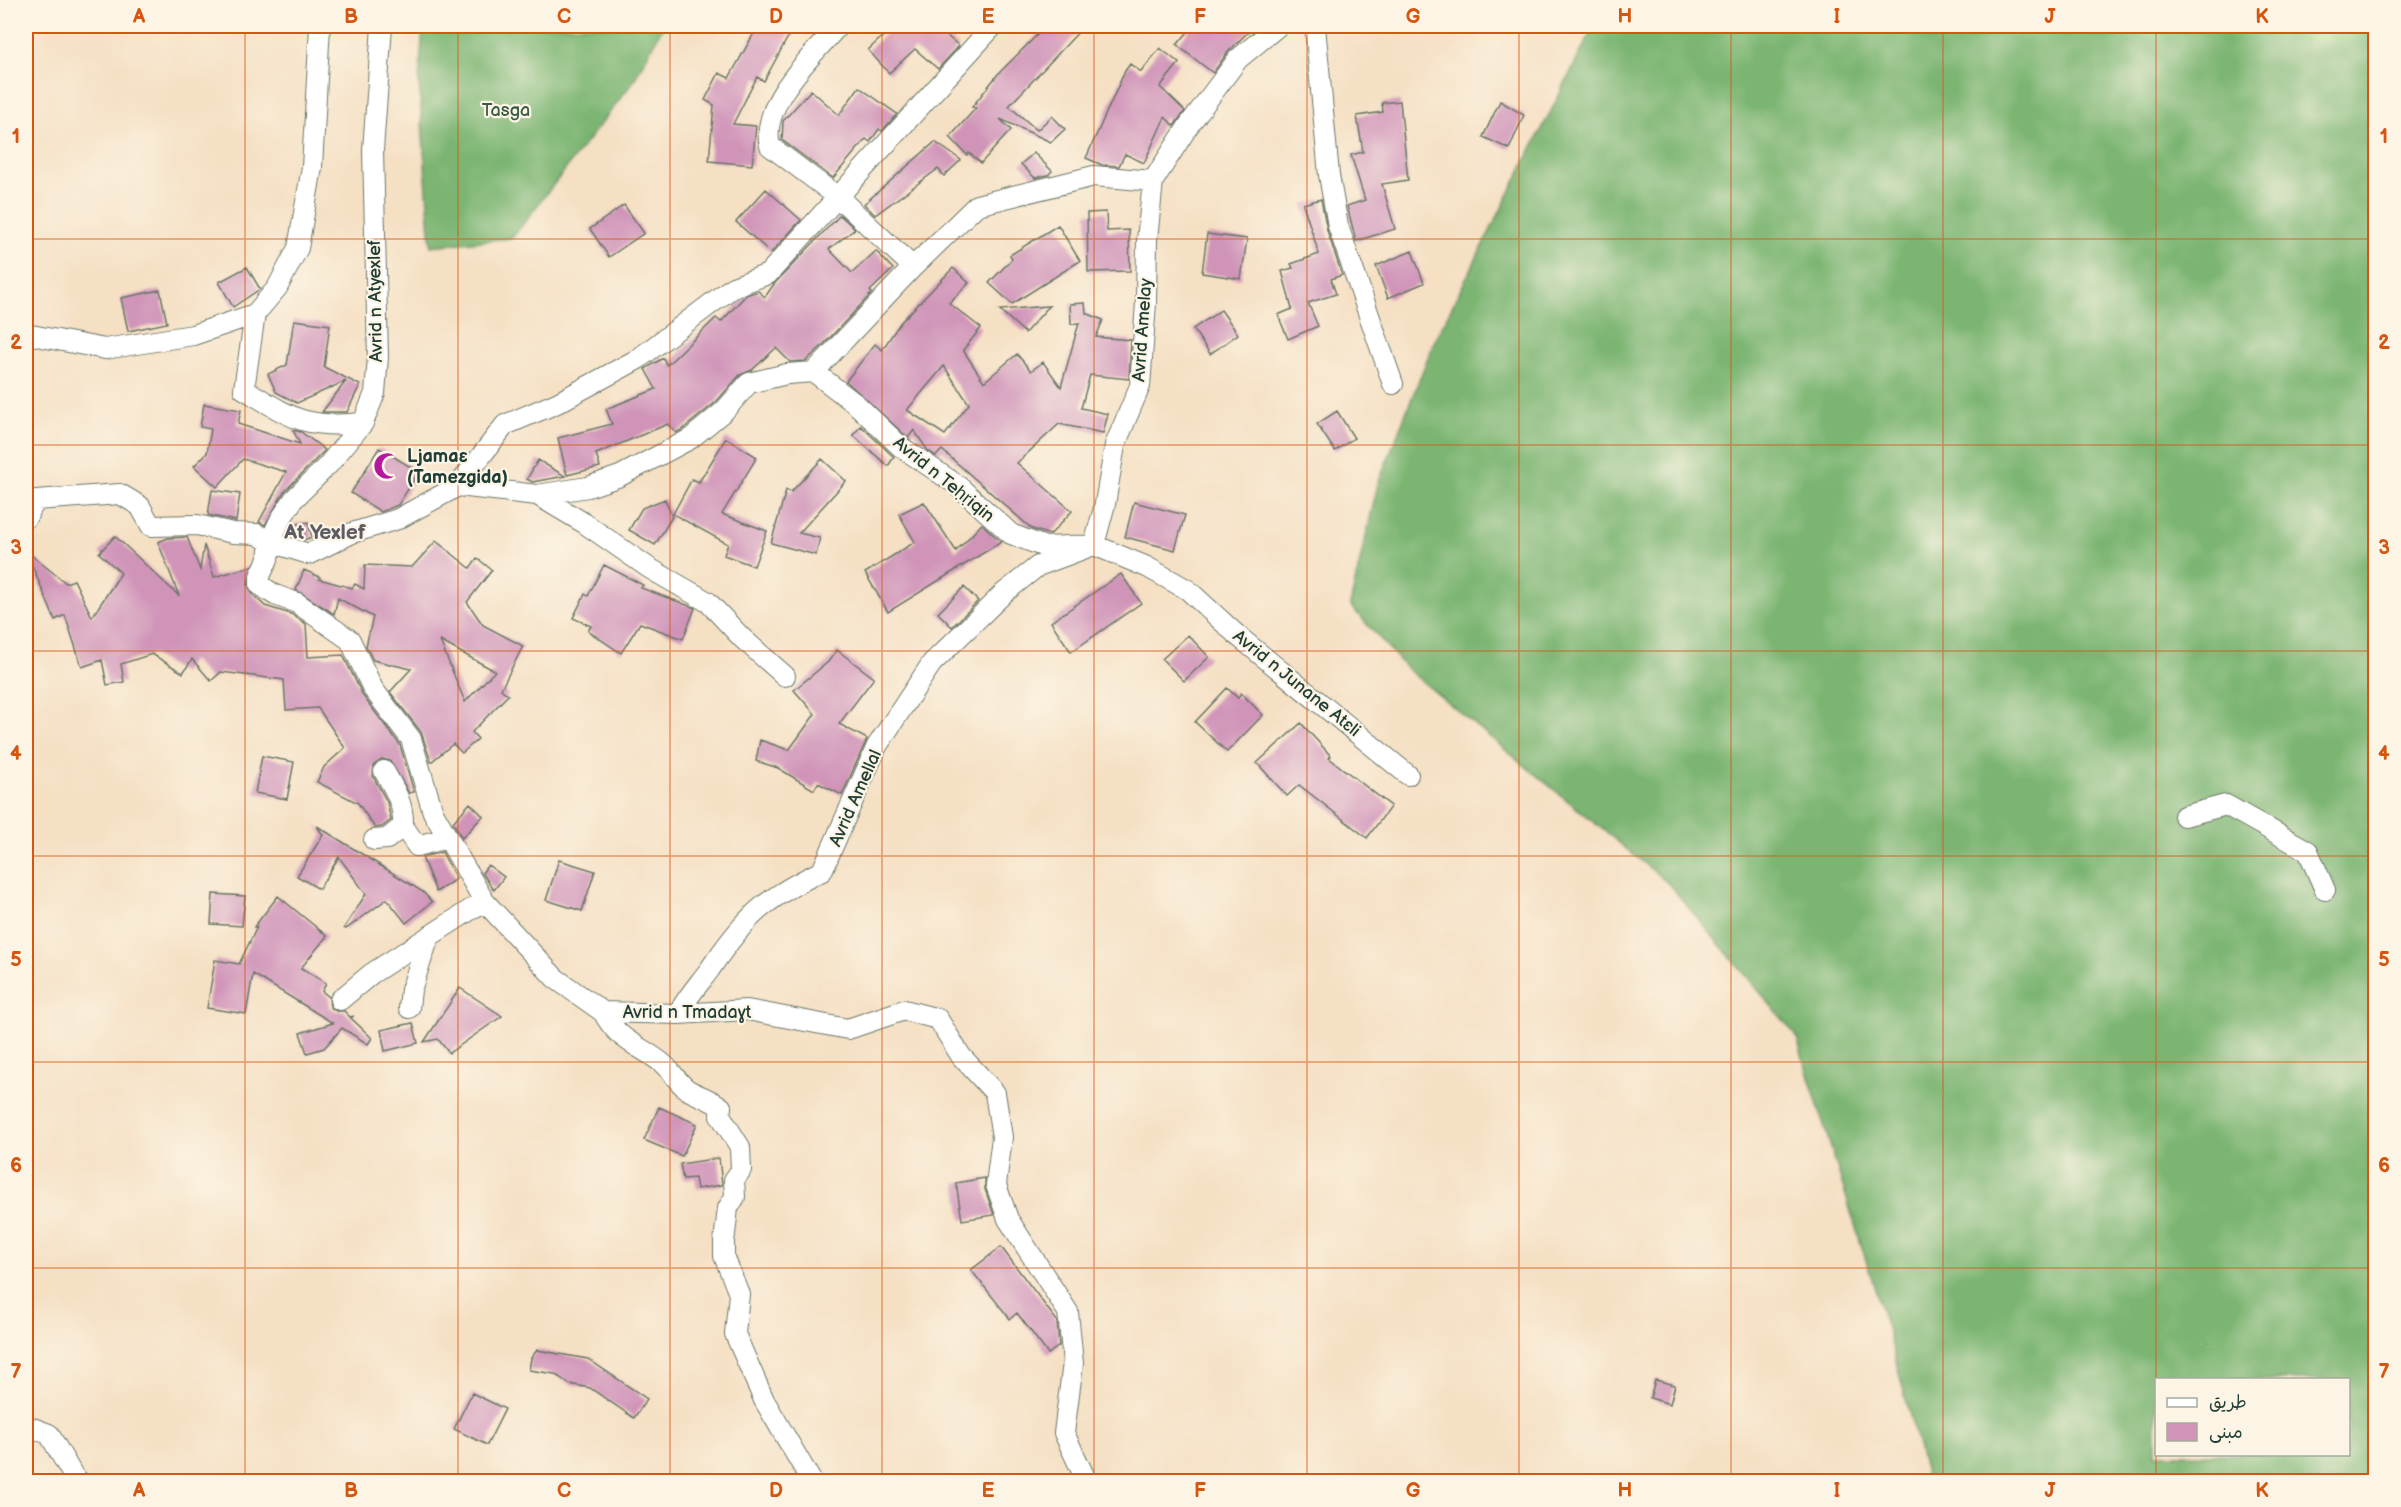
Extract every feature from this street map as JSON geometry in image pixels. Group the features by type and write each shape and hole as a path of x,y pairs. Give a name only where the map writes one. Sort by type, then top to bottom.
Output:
{"street":[{"path":"26,334 105,349 194,335 255,314 277,288 298,248 312,167 320,26"},
{"name":"Avrid n Atyexlef","path":"270,542 294,499 328,465 363,423 375,393 378,357 373,150 382,26"},
{"path":"838,26 783,94 768,119 767,134 770,146 838,197 913,267"},
{"path":"26,518 36,501 120,494 140,506 152,526 197,525 233,533 257,534 270,542 309,554 352,533 398,519 458,486 505,424 557,403 638,359 733,287 768,274 993,26"},
{"path":"458,486 537,495 588,487 620,476 690,439 724,411 749,383 787,374 814,372 913,267 977,205 1094,176 1153,181 1189,125 1238,59 1278,26"},
{"path":"1315,26 1329,175 1338,225 1393,384"},
{"name":"Avrid Amelay","path":"1094,545 1106,504 1115,445 1140,386 1146,303 1147,240 1153,181"},
{"path":"255,314 244,389 294,419 330,426 363,423"},
{"name":"Avrid n Teḥṛiqin","path":"814,372 857,405 901,447 957,485 1011,534 1045,548 1094,545 1147,567 1188,590"},
{"path":"537,495 585,523 649,568 708,602 742,638 785,676"},
{"name":"Avrid n Tmadaɣt","path":"270,542 268,559 260,576 260,585 275,596 297,603 350,640 373,689 411,739 433,812 484,901 555,978 603,1012 678,1014 747,1010 848,1029 904,1010 938,1019 961,1056 995,1093 1002,1137 996,1185 1008,1219 1068,1312 1073,1363 1064,1433 1087,1482"},
{"name":"Avrid Amellal","path":"678,1014 726,943 751,915 783,889 822,870 877,746 932,663 1004,593 1038,566 1094,545"},
{"name":"Avrid n Junane Atɛli","path":"1188,590 1238,636 1408,775"},
{"path":"384,771 397,792 404,810 403,826 417,846 447,838"},
{"path":"2184,816 2226,805 2234,809 2308,851 2325,890"},
{"path":"374,840 387,839 403,826"},
{"path":"340,1000 371,974 484,901"},
{"path":"409,1008 411,990 429,937"},
{"path":"603,1012 612,1029 632,1046 662,1063 687,1089 710,1099 720,1107 720,1115 740,1147 741,1170 734,1180 735,1197 728,1208 724,1242 724,1256 739,1294 735,1334 759,1390 812,1482"},
{"path":"26,1429 33,1428 49,1434 74,1477 80,1482"}],"green space":[{"name":"Tasga","path":"423,26 663,26 633,82 512,238 431,246 419,82"},
{"path":"1594,26 2375,26 2375,1481 1927,1481 1889,1334 1796,1035 1668,883 1407,669 1350,605 1378,484 1434,342"}],"building":[{"path":"758,26 794,26 764,81 757,77 733,124 756,126 752,165 709,161 714,105 705,100 719,73 729,78"},
{"path":"894,26 935,26 959,46 938,69 915,49 889,73 868,50"},
{"path":"1046,26 1084,26 1009,106 1037,130 1052,116 1065,129 1051,142 1000,119 1011,130 981,163 969,153 967,155 950,137 976,108 972,107 998,74"},
{"path":"1193,26 1254,26 1228,52 1213,73 1177,45"},
{"path":"1160,48 1179,63 1160,87 1185,111 1174,126 1165,117 1144,163 1125,154 1119,166 1102,165 1086,158 1125,71 1130,64 1141,72"},
{"path":"859,87 897,114 882,131 879,129 870,142 866,139 833,178 782,140 783,121 811,90 839,115"},
{"path":"1400,101 1408,180 1382,184 1395,229 1356,241 1347,206 1365,200 1351,155 1363,152 1357,116 1383,112 1382,103"},
{"path":"1500,101 1524,115 1509,149 1483,137"},
{"path":"935,142 961,160 944,176 938,169 875,215 864,204"},
{"path":"1034,153 1052,171 1048,175 1035,178 1021,164"},
{"path":"766,189 801,220 771,253 736,222"},
{"path":"1321,199 1327,230 1342,275 1331,279 1336,294 1308,303 1318,326 1288,339 1278,315 1292,309 1282,271 1293,268 1291,264 1319,254 1303,204"},
{"path":"624,205 644,233 609,257 590,229"},
{"path":"1106,212 1107,231 1129,230 1130,271 1088,272 1087,213"},
{"path":"840,215 855,229 829,249 852,273 876,251 893,269 870,291 872,293 822,346 806,361 790,362 776,348 752,370 740,375 716,402 683,429 676,433 668,424 596,454 600,467 567,475 558,438 612,424 606,409 656,389 645,369 663,358 667,365 716,318 721,322 746,295 758,291 765,297 774,284"},
{"path":"1058,225 1080,261 1012,304 989,283 1012,259 1010,255"},
{"path":"1207,234 1247,239 1241,279 1202,273"},
{"path":"1412,251 1424,283 1388,298 1376,266"},
{"path":"247,267 260,289 233,307 219,282"},
{"path":"953,268 969,283 949,303 981,328 963,350 984,382 1017,354 1031,371 1043,362 1061,387 1079,323 1071,324 1070,304 1085,303 1086,313 1103,320 1096,337 1131,340 1129,379 1090,375 1081,408 1108,414 1103,433 1059,424 1017,463 1072,511 1050,535 1032,529 942,450 936,456 928,451 914,430 908,438 846,381 875,344 882,350 900,323","holes":["944,366 969,404 945,435 907,410"]},
{"path":"160,290 167,323 128,331 121,298"},
{"path":"1049,306 1025,333 1000,310"},
{"path":"1221,310 1238,334 1210,354 1193,329"},
{"path":"294,320 330,325 324,367 360,385 347,412 322,412 346,381 297,403 276,392 268,374 287,365"},
{"path":"204,404 241,410 238,424 300,444 293,430 301,432 325,450 284,492 265,525 259,522 286,472 243,459 217,487 194,466 207,453 211,429 200,427"},
{"path":"1337,411 1354,438 1335,451 1317,424"},
{"path":"861,426 894,457 888,466 853,435"},
{"path":"726,438 757,457 722,514 767,531 754,566 724,555 728,544 673,514 692,479 699,482"},
{"path":"379,448 419,472 398,505 381,512 351,493"},
{"path":"822,459 846,481 799,533 820,538 816,555 771,543 786,490 791,492"},
{"path":"538,460 565,476 532,482 527,479"},
{"path":"212,490 240,494 236,521 208,515"},
{"path":"665,499 672,517 655,545 629,530 642,508"},
{"path":"924,502 956,551 982,524 1001,542 888,612 865,573 915,542 899,514"},
{"path":"1134,502 1185,515 1175,550 1125,537"},
{"path":"308,522 312,537 303,540 296,537 293,525"},
{"path":"115,536 179,596 158,542 168,538 187,537 200,570 204,545 214,577 252,566 248,585 253,595 265,606 291,614 306,624 308,657 343,655 363,696 400,745 414,792 409,793 390,761 383,759 374,765 373,776 387,802 391,820 382,827 375,828 358,803 317,782 324,767 345,748 318,708 286,710 284,680 221,672 211,681 192,659 183,673 152,654 121,664 124,682 107,685 102,660 82,667 65,615 55,620 26,551 66,583 74,580 92,617 121,573 99,553"},
{"path":"436,541 470,568 477,558 492,570 467,602 483,625 523,646 501,689 508,695 472,732 478,739 462,753 453,744 431,762 421,732 390,692 411,669 373,660 366,646 373,617 338,598 334,614 296,590 304,570 320,577 319,579 352,588 355,584 364,589 365,565 412,567","holes":["440,641 495,671 465,702"]},
{"path":"604,565 643,585 641,588 695,608 683,639 640,623 621,653 588,631 591,626 573,618 585,594 588,596"},
{"path":"1121,574 1141,603 1071,652 1051,622"},
{"path":"964,587 978,601 952,627 938,613"},
{"path":"1188,635 1209,657 1184,681 1162,659"},
{"path":"837,650 874,678 839,724 867,739 842,795 818,783 814,790 778,768 756,761 760,740 789,750 815,714 794,690 828,662"},
{"path":"1227,688 1238,698 1241,693 1263,715 1227,752 1195,722"},
{"path":"1301,723 1331,756 1329,758 1391,806 1367,838 1299,785 1287,796 1257,763"},
{"path":"262,756 294,762 287,799 255,793"},
{"path":"470,803 483,816 462,838 453,822"},
{"path":"317,826 423,892 432,902 406,923 387,899 346,929 344,928 366,894 339,857 319,889 297,876 323,835"},
{"path":"442,852 456,879 436,892 422,857"},
{"path":"559,860 595,871 582,911 546,900"},
{"path":"488,865 504,877 494,890 482,873"},
{"path":"213,894 245,896 242,926 211,924"},
{"path":"278,896 327,936 301,968 326,983 322,991 329,997 330,1007 336,1011 344,1011 350,1017 354,1016 351,1018 372,1038 368,1044 342,1028 324,1048 307,1053 300,1033 333,1023 253,974 246,1014 207,1008 215,960 239,964 257,927 254,927"},
{"path":"460,988 502,1016 449,1053 438,1039 424,1042"},
{"path":"413,1023 418,1043 385,1051 381,1030"},
{"path":"659,1107 697,1124 682,1156 644,1140"},
{"path":"719,1158 722,1185 697,1189 695,1178 683,1179 680,1164"},
{"path":"985,1178 985,1189 994,1215 962,1220 956,1183"},
{"path":"1001,1247 1057,1321 1059,1346 1048,1354 1017,1313 1010,1319 971,1270"},
{"path":"537,1350 588,1359 647,1399 634,1418 590,1388 569,1384 555,1374 529,1370 531,1358"},
{"path":"1655,1380 1675,1385 1670,1404 1650,1398"},
{"path":"472,1393 505,1409 487,1445 454,1429"}],"place":[{"name":"Ljamaɛ (Tamezgida)","path":"387,466"}],"district":[{"name":"At Yexlef","path":"325,532"}]}
